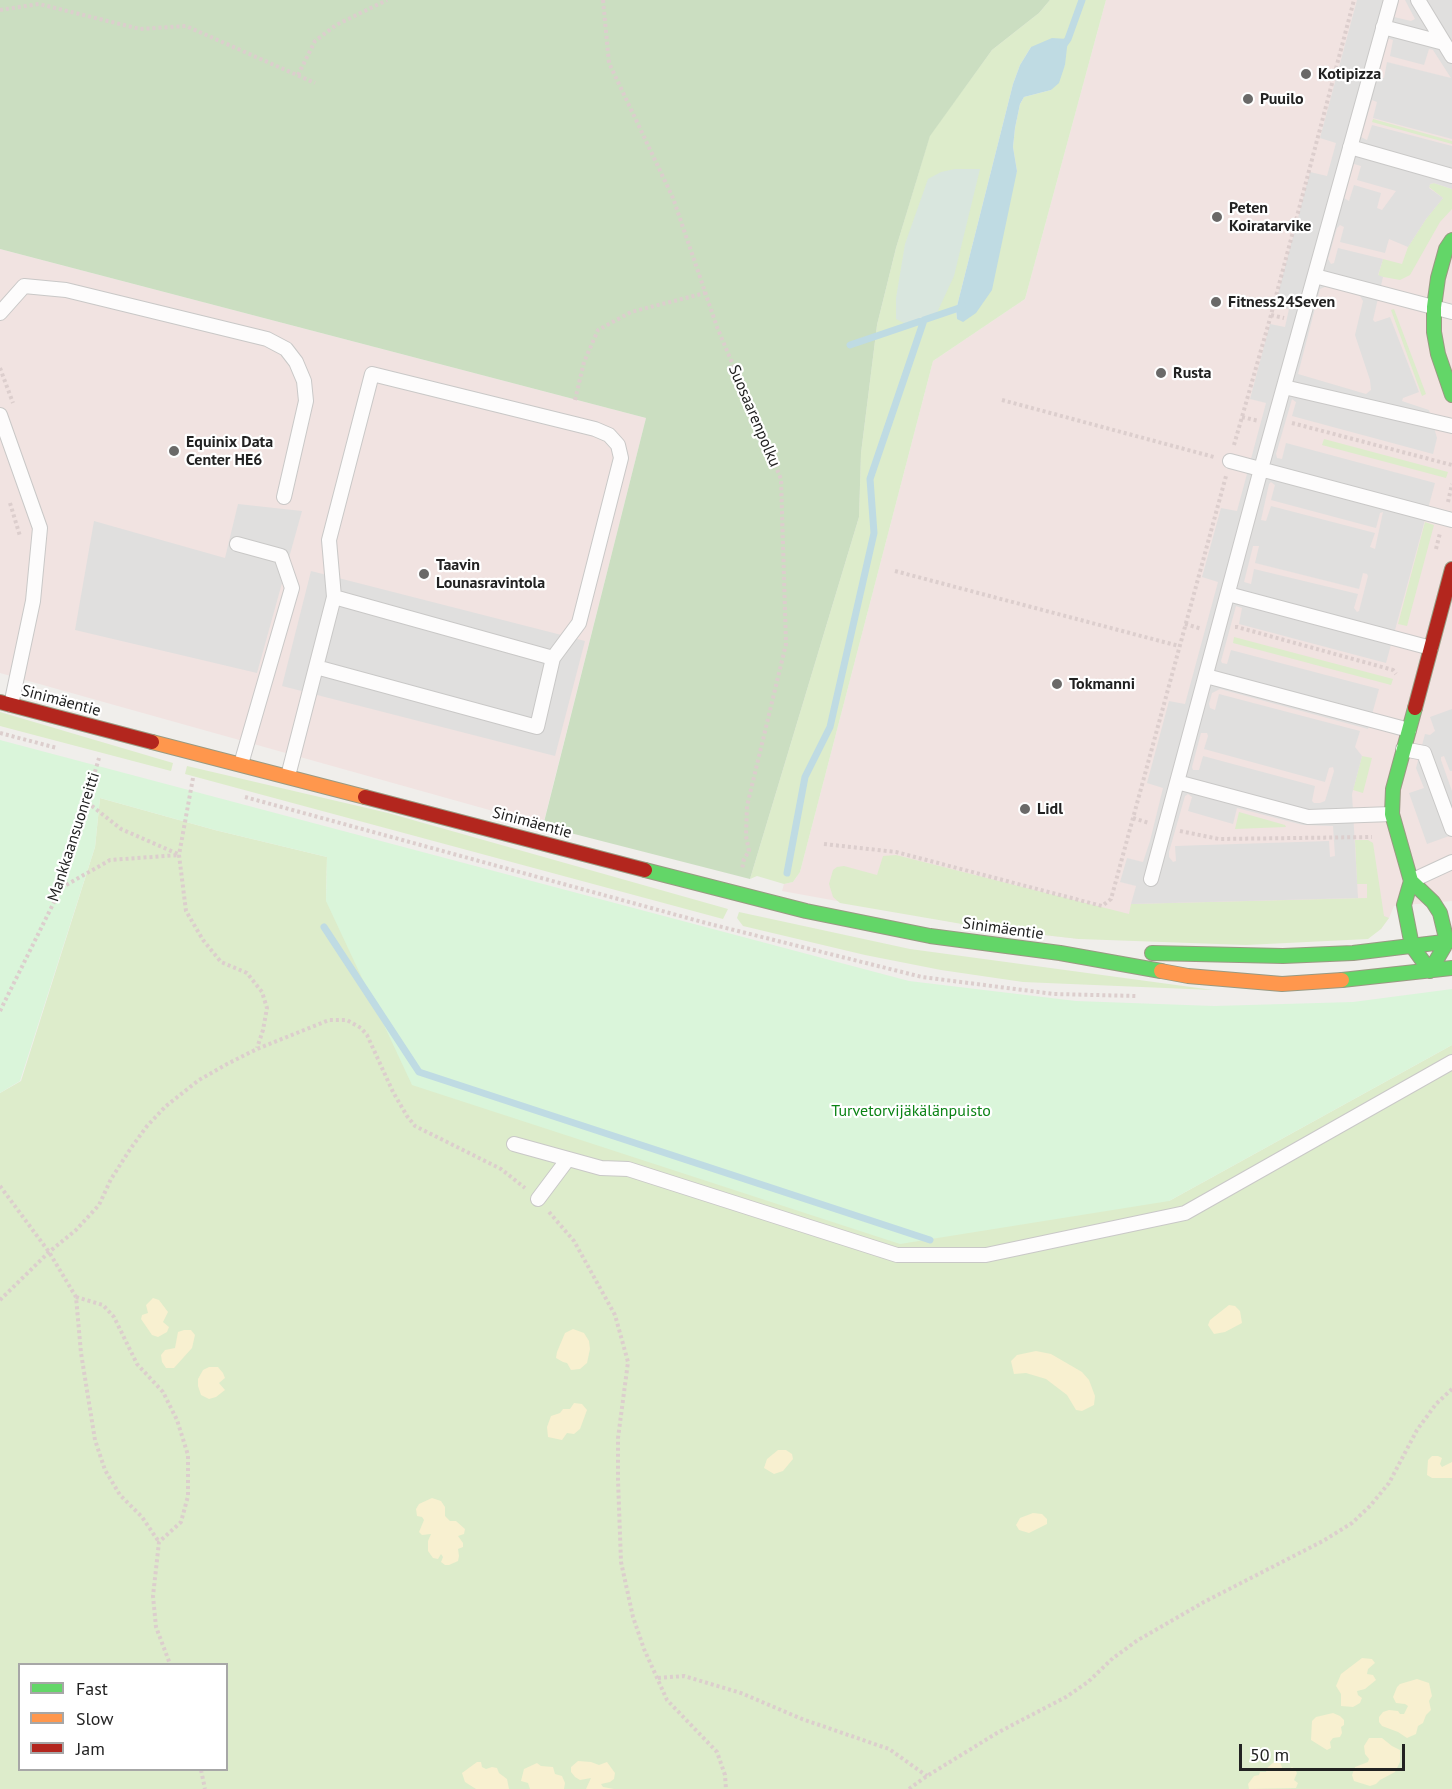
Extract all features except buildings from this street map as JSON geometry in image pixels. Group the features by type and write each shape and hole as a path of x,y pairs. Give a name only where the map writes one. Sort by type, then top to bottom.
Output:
{"main road":[{"path":"1452,240 1446,249 1438,278 1434,306 1434,332 1438,354 1452,395"},
{"path":"1411,881 1404,905 1412,946 1430,972 1449,942 1440,912 1411,881 1392,814 1393,789 1452,569"},
{"name":"Sinimäentie","path":"6,704 806,911 930,936 1059,953 1188,976 1282,984 1374,978 1452,968"},
{"name":"Sinimäentie","path":"1059,953 1283,956 1353,953 1449,942"}],"lane":[{"path":"1151,879 1273,425 1391,0"},
{"path":"1418,0 1452,56"},
{"path":"1383,27 1444,43"},
{"path":"1350,147 1452,176"},
{"path":"1315,276 1452,312"},
{"path":"0,313 24,286 66,290 267,339 286,349 296,362 304,381 306,401 284,497"},
{"path":"288,776 316,667 334,597 330,540 372,374 595,429 609,435 618,445 621,458 579,623 553,658 537,728 316,667"},
{"path":"1284,387 1452,426"},
{"path":"0,415 4,433 40,528 33,601 6,704"},
{"path":"1230,461 1452,520"},
{"path":"237,544 281,556 292,588 241,764"},
{"path":"1228,594 1431,648"},
{"path":"334,597 553,658"},
{"path":"1206,676 1409,730"},
{"path":"1403,750 1424,753 1452,829"},
{"path":"1177,782 1308,817 1392,814"},
{"path":"1411,881 1452,862"},
{"path":"514,1144 601,1168 628,1169 897,1255 986,1255 1185,1213 1452,1062"},
{"path":"538,1199 568,1159"}],"path":[{"path":"298,75 315,41 336,25 387,0"},
{"name":"Suosaarenpolku","path":"603,0 609,63 673,198 717,327 781,479 786,644 747,806 746,836 749,851"},
{"path":"0,10 39,4 140,29 186,26 315,83"},
{"path":"575,400 584,362 598,330 631,312 705,293"},
{"path":"1002,400 1230,461"},
{"path":"1242,417 1273,425 1290,422 1452,465"},
{"path":"7,493 21,539"},
{"path":"895,571 1179,646"},
{"path":"1185,624 1217,633 1237,627 1394,669 1400,682 1420,687"},
{"path":"0,733 66,750"},
{"path":"200,753 192,782 179,855 186,911 203,940 221,962 247,973 262,992 267,1008 263,1030 256,1049"},
{"name":"Mankkaansuonreitti","path":"0,1011 61,888 99,758 110,761"},
{"path":"183,780 203,785"},
{"path":"237,795 730,929"},
{"path":"87,802 121,830 179,855"},
{"path":"1133,818 1219,839 1376,837"},
{"path":"824,844 896,852 1102,906 1111,899"},
{"path":"61,888 110,860 179,855"},
{"path":"0,1300 49,1252 76,1230 99,1205 111,1179 147,1126 166,1106 198,1080 256,1049 329,1020 347,1020 361,1028 367,1035 393,1092 415,1126 501,1169 538,1199 574,1241 615,1315 628,1362 618,1438 618,1480 621,1562 633,1617 644,1649 667,1700 717,1752 725,1774 726,1789"},
{"path":"0,1186 49,1252 76,1297 81,1353 95,1440 105,1470 120,1496 142,1517 159,1542 153,1596 156,1627 169,1663"},
{"path":"76,1297 103,1305 114,1317 137,1364 163,1392 177,1420 188,1455 188,1496 181,1522 159,1542"},
{"path":"909,1789 998,1732 1066,1697 1088,1682 1113,1658 1138,1640 1204,1602 1323,1541 1352,1523 1389,1483 1417,1430 1436,1404 1452,1389"},
{"path":"658,1678 684,1676 741,1694 802,1719 889,1749 927,1776"},
{"path":"201,1771 206,1789"}],"shaded area":[{"path":"1106,0 1452,0 1452,901 1394,906 1381,929 1079,939 991,929 782,891 784,884 793,882 800,872 933,361 1025,299"},
{"path":"1357,0 1397,0 1394,17 1411,21 1415,19 1405,0 1452,0 1452,139 1373,118 1377,102 1372,100 1361,137 1367,140 1372,125 1452,146 1452,189 1434,183 1430,184 1429,188 1443,198 1408,247 1389,239 1385,253 1340,242 1344,227 1340,225 1337,228 1328,259 1331,264 1334,263 1338,248 1383,259 1378,275 1383,277 1373,320 1375,322 1390,317 1419,392 1403,398 1402,401 1429,410 1437,438 1433,454 1292,416 1296,402 1292,399 1276,454 1277,458 1282,459 1286,443 1435,483 1386,663 1239,624 1242,608 1236,606 1221,661 1227,664 1231,650 1379,689 1368,729 1220,689 1212,693 1209,704 1210,708 1215,710 1219,694 1360,731 1355,747 1362,756 1352,794 1358,898 1131,904 1136,886 1120,882 1127,858 1143,862 1150,841 1163,788 1147,783 1169,701 1185,704 1218,582 1202,577 1221,508 1237,511 1266,403 1250,399 1270,324 1285,327 1289,309 1275,305 1310,172 1327,176 1336,143 1320,138","holes":["1387,38 1393,40 1390,56 1424,65 1429,49 1433,50 1451,78 1387,62 1384,78 1377,77","1354,164 1361,166 1357,180 1396,191 1382,210 1377,208 1381,193 1354,185 1349,201 1344,198","1327,286 1359,294 1363,301 1355,335 1370,380 1371,390 1366,394 1298,374 1320,289","1271,482 1275,485 1271,500 1376,528 1380,513 1383,512 1375,549 1370,547 1375,533 1271,506 1266,521 1261,520","1253,546 1259,546 1255,563 1359,589 1363,573 1368,576 1357,612 1354,608 1358,594 1254,569 1251,584 1244,582","1201,733 1207,733 1204,749 1325,782 1329,768 1333,767 1334,771 1325,801 1314,803 1312,801 1315,786 1203,756 1199,770 1193,770","1188,794 1192,797 1188,811 1233,824 1237,808 1303,825 1333,826 1335,856 1330,857 1329,841 1175,846 1176,861 1173,862 1169,857 1185,796"]},
{"path":"955,169 980,169 954,276 935,317 904,323 896,319 896,298 905,244 928,179 941,172"},
{"path":"0,249 646,418 543,825 0,673"},
{"path":"238,504 302,511 257,673 75,630 94,521 225,558"},
{"path":"311,571 585,641 555,756 282,686"},
{"path":"1452,709 1452,771 1444,756 1441,760 1452,791 1452,835 1427,844 1409,793 1424,788 1416,768 1425,734 1430,735 1435,731 1430,717"}],"green space":[{"path":"0,0 1050,0 1039,13 992,50 930,136 896,248 877,325 861,453 859,517 750,879 543,826 646,418 0,249"},
{"path":"1050,0 1106,0 1025,299 933,361 800,872 793,882 784,884 757,876 750,879 859,517 861,453 877,325 896,248 930,135 992,50 1039,13","holes":["1031,47 1065,56 1065,65 1051,90 1024,97 1020,104 1013,147 1017,171 957,319 956,310 1013,84 1020,65"]},
{"path":"1373,119 1452,141 1452,144 1372,122"},
{"path":"1434,183 1452,189 1452,209 1440,222 1410,275 1400,280 1378,276 1383,259 1402,264 1408,247 1443,198 1429,187"},
{"path":"1394,309 1426,394 1422,396 1391,310"},
{"path":"1324,439 1448,472 1446,478 1322,445"},
{"path":"1425,522 1434,525 1407,626 1398,624"},
{"path":"1234,637 1393,679 1391,685 1233,643"},
{"path":"0,712 173,763 171,771 0,726"},
{"name":"Turvetorvijäkälänpuisto","path":"0,740 909,981 1076,1001 1214,1006 1353,1002 1452,989 1452,1045 1169,1201 900,1244 412,1085 326,901 327,857 215,830 100,798 95,847 20,1081 0,1093"},
{"path":"1362,756 1372,758 1363,793 1353,790"},
{"path":"187,766 388,813 728,909 723,919 185,774"},
{"path":"100,798 215,830 327,857 326,901 1169,1201 1452,1045 1452,1789 0,1789 0,1093 21,1081 95,847"},
{"path":"1239,812 1285,825 1286,827 1235,829"},
{"path":"1355,840 1368,840 1373,843 1384,916 1389,918 1381,929 1368,939 1246,945 1079,939 991,929 840,903 833,897 829,884 833,870 837,867 844,866 877,875 883,856 896,855 1129,914 1131,904 1367,898 1367,884 1357,884"},
{"path":"739,912 910,949 1213,990 1023,982 941,970 865,955 743,926 737,918"}],"sand":[{"path":"153,1298 159,1300 168,1312 163,1322 169,1327 167,1332 158,1337 152,1335 141,1319 142,1315 148,1313 146,1305"},
{"path":"1229,1305 1235,1306 1240,1311 1242,1323 1225,1332 1214,1334 1208,1325 1210,1320"},
{"path":"573,1329 584,1333 589,1341 590,1349 587,1363 580,1369 571,1370 567,1363 556,1358 565,1333"},
{"path":"191,1330 195,1335 192,1348 174,1368 166,1368 161,1355 165,1350 175,1348 178,1332"},
{"path":"1036,1351 1051,1354 1082,1372 1089,1380 1095,1396 1094,1405 1082,1411 1076,1410 1067,1395 1046,1379 1026,1373 1014,1374 1011,1361 1017,1355"},
{"path":"218,1367 223,1373 225,1378 219,1383 225,1390 209,1399 201,1395 198,1379 203,1370"},
{"path":"574,1403 582,1404 587,1410 580,1429 574,1434 567,1433 562,1440 548,1437 547,1427 551,1416 560,1413 563,1409 570,1409"},
{"path":"778,1450 786,1450 792,1454 793,1459 783,1471 774,1474 764,1468 767,1459"},
{"path":"1432,1456 1442,1458 1440,1464 1442,1467 1452,1462 1452,1478 1432,1478 1427,1475 1428,1460"},
{"path":"432,1498 441,1501 445,1507 445,1516 450,1521 456,1521 465,1529 464,1534 458,1536 463,1547 458,1549 458,1561 449,1565 441,1562 443,1557 441,1554 438,1559 433,1558 428,1551 431,1534 422,1535 419,1532 424,1520 417,1516 416,1509 419,1504"},
{"path":"1033,1513 1042,1514 1047,1519 1047,1524 1029,1533 1019,1530 1016,1525 1020,1518"},
{"path":"1362,1658 1372,1659 1375,1663 1368,1669 1367,1674 1373,1675 1376,1680 1365,1689 1357,1691 1362,1698 1360,1703 1353,1707 1341,1706 1341,1694 1336,1686 1341,1674"},
{"path":"1417,1679 1429,1683 1432,1696 1429,1701 1431,1710 1423,1723 1418,1726 1416,1734 1407,1738 1382,1726 1379,1717 1383,1712 1389,1710 1404,1714 1408,1706 1396,1703 1393,1697 1400,1684"},
{"path":"1333,1713 1344,1720 1344,1725 1341,1727 1340,1737 1333,1738 1330,1742 1331,1748 1327,1750 1311,1740 1312,1721 1316,1717"},
{"path":"1369,1738 1382,1738 1400,1750 1400,1762 1395,1772 1370,1786 1354,1781 1352,1775 1355,1767 1368,1762 1364,1746"},
{"path":"578,1761 599,1765 607,1762 615,1773 614,1779 601,1784 603,1787 614,1789 586,1789 591,1778 580,1780 571,1772 571,1767"},
{"path":"477,1762 481,1762 482,1767 486,1769 497,1768 499,1773 507,1779 509,1789 476,1789 465,1782 462,1773"},
{"path":"1274,1762 1280,1762 1283,1770 1286,1771 1292,1767 1295,1769 1297,1773 1294,1780 1298,1783 1296,1788 1249,1789 1248,1784 1254,1776 1259,1775 1260,1772 1266,1772"},
{"path":"537,1763 541,1766 553,1767 555,1774 562,1776 565,1783 564,1789 530,1789 528,1783 521,1781 524,1769"}],"water":[{"path":"1052,38 1068,39 1065,65 1059,83 1051,90 1024,97 1020,104 1013,147 1017,171 992,290 976,313 963,322 957,319 956,310 1013,84 1020,65 1031,47"}],"waterway":[{"path":"1063,46 1068,39 1082,0"},
{"path":"850,345 962,307 962,305"},
{"path":"787,873 805,777 830,727 874,533 870,479 924,320"},
{"path":"324,927 419,1072 930,1240"}],"traffic: fast":[{"path":"1452,240 1446,249 1438,278 1434,307 1434,332 1438,354 1452,395"},
{"path":"1411,881 1404,905 1412,946 1430,971 1447,942 1440,913 1433,902 1411,881 1392,814 1393,789 1415,708"},
{"path":"645,870 806,911 930,936 1060,953 1161,971"},
{"path":"1152,953 1283,956 1353,953 1452,941"},
{"path":"1342,980 1452,968"}],"traffic: slow":[{"path":"152,742 365,797"},
{"path":"1161,971 1188,976 1282,984 1342,980"}],"traffic: jam":[{"path":"1415,708 1452,569"},
{"path":"0,702 152,742"},
{"path":"365,797 645,870"}],"place":[{"name":"Kotipizza","path":"1306,74"},
{"name":"Puuilo","path":"1248,99"},
{"name":"Peten Koiratarvike","path":"1217,217"},
{"name":"Fitness24Seven","path":"1216,302"},
{"name":"Rusta","path":"1161,373"},
{"name":"Equinix Data Center HE6","path":"174,451"},
{"name":"Taavin Lounasravintola","path":"424,574"},
{"name":"Tokmanni","path":"1057,684"},
{"name":"Lidl","path":"1025,809"}]}
